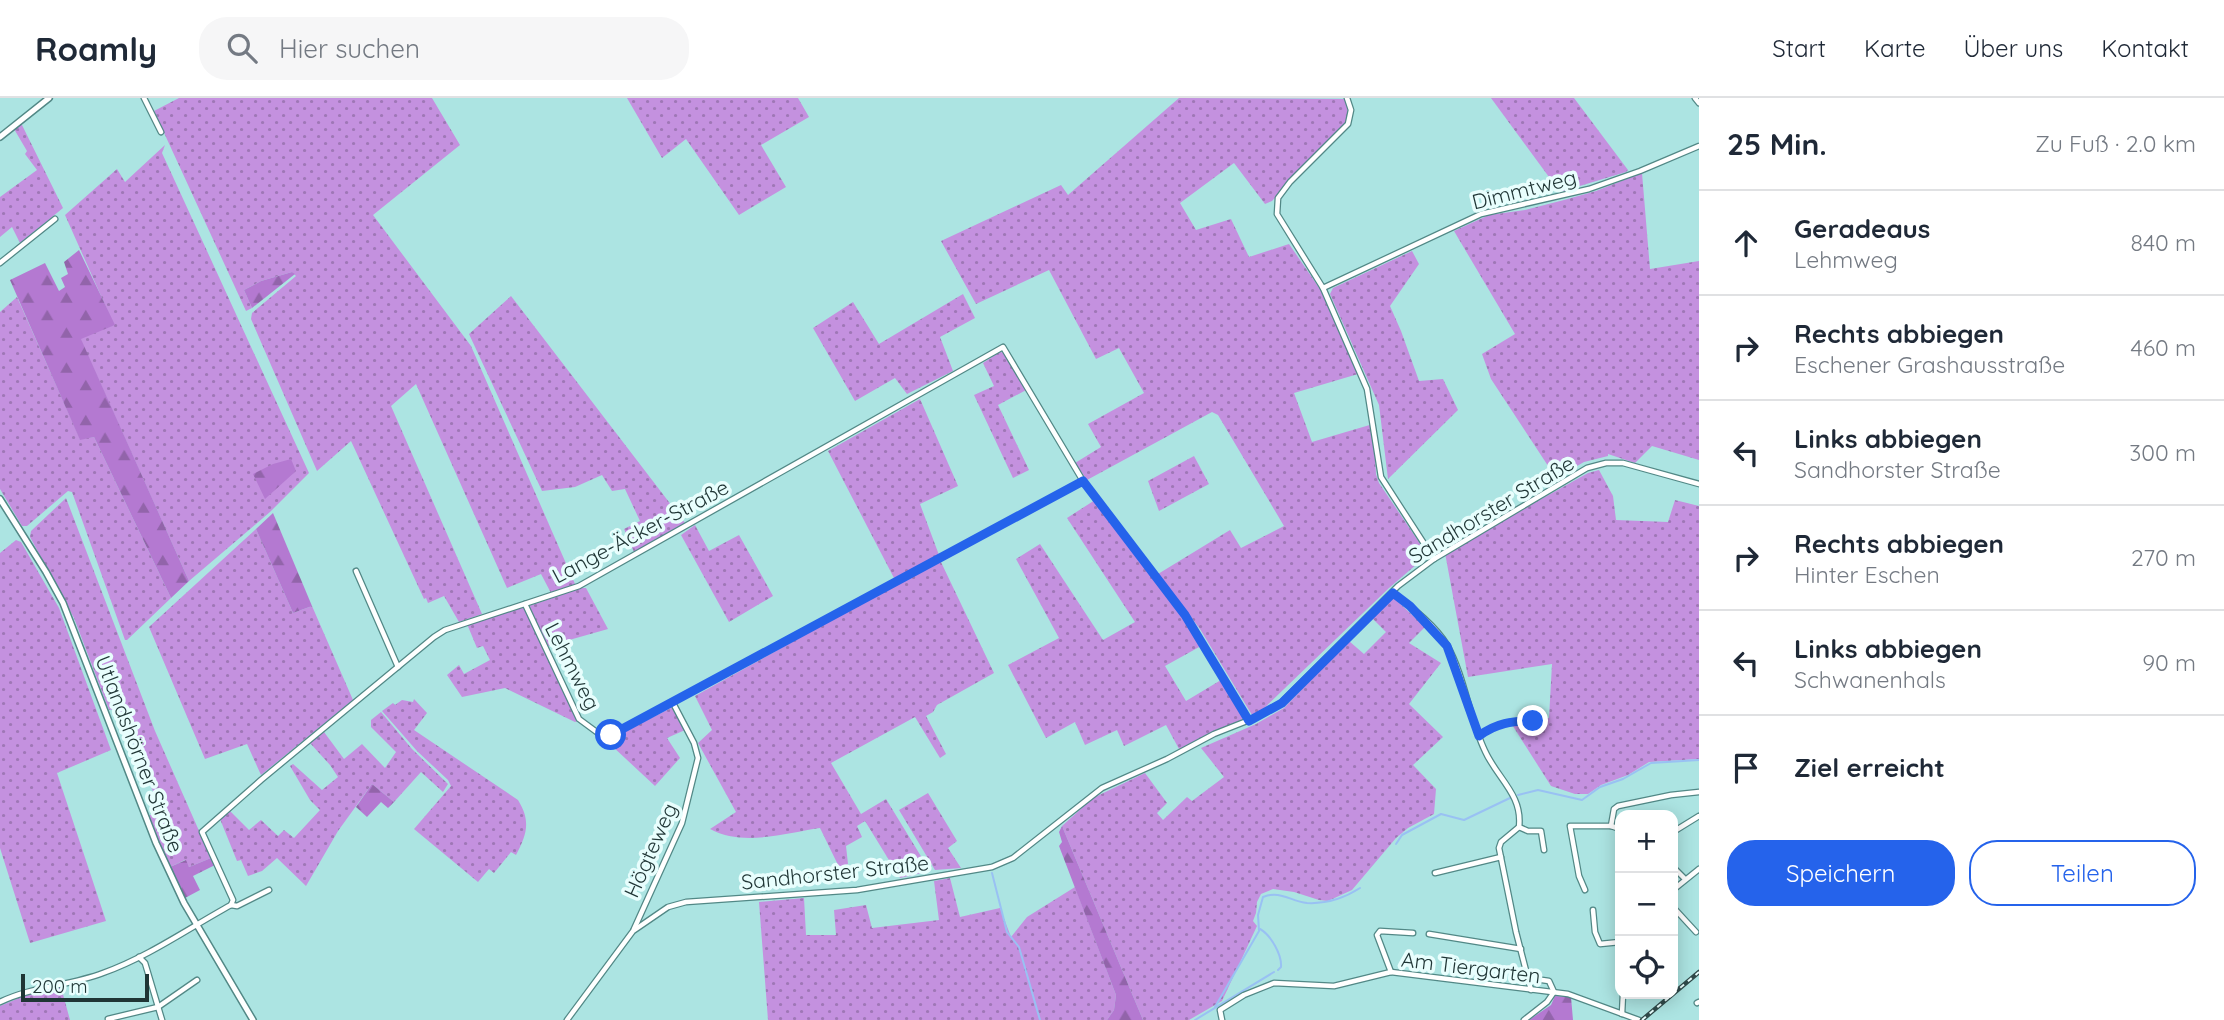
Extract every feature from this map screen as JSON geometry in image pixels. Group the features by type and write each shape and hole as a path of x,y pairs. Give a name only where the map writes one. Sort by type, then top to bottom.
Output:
{"street":[{"path":"0,137 48,98"},
{"path":"144,98 160,132"},
{"path":"1347,98 1351,110 1344,130 1290,182 1278,198 1277,214 1323,288 1367,389 1381,477 1434,559"},
{"path":"1695,98 1699,103"},
{"name":"Dimmtweg","path":"1323,288 1481,214 1589,189 1699,146"},
{"path":"0,262 55,219"},
{"name":"Lange-Äcker-Straße","path":"231,905 233,900 202,832 261,780 445,630 588,582 1003,347 1083,481"},
{"name":"Sandhorster Straße","path":"567,1020 633,930 668,907 686,902 857,890 992,867 1013,858 1102,788 1167,759 1214,734 1249,721 1282,703 1398,586 1434,559 1587,468 1606,463 1623,463 1699,484"},
{"path":"1083,481 1185,615 1249,721"},
{"name":"Lehmweg","path":"525,604 575,713 579,719 602,735 611,735 1083,481"},
{"name":"Utlandshörner Straße","path":"0,499 63,603 148,826 196,924 253,1020"},
{"path":"356,570 398,667"},
{"path":"1393,593 1410,606 1447,646 1485,752 1518,803 1519,827 1501,842 1501,857 1531,990"},
{"name":"Högteweg","path":"633,930 682,823 698,758 694,743 673,703"},
{"path":"1479,736 1491,727 1507,722 1533,721"},
{"path":"1611,826 1614,809 1618,806 1699,792"},
{"path":"1678,829 1699,816"},
{"path":"1519,827 1528,831 1541,831 1544,850"},
{"path":"1585,890 1579,876 1570,827 1615,827"},
{"path":"1435,873 1501,857"},
{"path":"1678,885 1699,869"},
{"path":"1678,872 1685,879"},
{"path":"0,1002 31,990 100,974 139,957 231,905 237,906 269,890"},
{"path":"1593,910 1595,932 1600,944 1615,943"},
{"path":"1678,912 1696,932"},
{"path":"1397,932 1405,928"},
{"path":"1391,972 1377,935 1380,931 1413,933"},
{"path":"1429,934 1521,949"},
{"path":"139,957 145,963 162,1020"},
{"name":"Am Tiergarten","path":"1222,1020 1220,1010 1244,995 1274,983 1334,986 1391,972 1567,994 1639,1020"},
{"path":"1524,1020 1548,1002 1554,992 1549,981 1528,978"},
{"path":"108,1019 158,1007 197,980"},
{"path":"1622,1014 1623,999"}],"shaded area":[{"path":"179,98 432,98 460,145 373,215 471,346 575,584 551,593 541,574 507,588 416,384 391,406 482,614 459,622 444,596 428,603 426,598 424,599 351,441 317,471 251,319 252,313 296,276 292,272 261,281 244,290 252,308 246,311 154,111"},
{"path":"627,98 798,98 809,117 761,145 786,187 739,215 686,139 662,158"},
{"path":"1179,98 1345,99 1348,105 1347,122 1272,201 1265,204 1234,163 1180,203 1196,230 1231,219 1249,257 1289,244 1320,289 1358,374 1294,393 1312,442 1373,424 1379,483 1425,551 1424,558 1389,588 1257,715 1252,715 1200,629 1158,574 1230,530 1241,548 1284,526 1218,415 1212,412 1087,480 1075,463 1101,447 1088,424 1144,393 1119,348 1096,359 1049,270 976,304 941,241 1061,185 1068,195"},
{"path":"1491,98 1574,98 1628,170 1560,192"},
{"path":"21,123 63,208 20,243 12,227 0,237 0,197 37,170 25,154 27,151 14,129"},
{"path":"165,145 162,153 309,473 270,512 189,581 80,338 114,325 65,215 117,169 125,182"},
{"path":"1642,173 1650,269 1699,261 1699,460 1652,446 1635,463 1608,454 1584,462 1556,478 1491,379 1482,354 1515,334 1454,231 1489,215 1525,210 1564,200"},
{"path":"1412,251 1419,264 1390,306 1419,381 1443,379 1458,410 1388,479 1379,405 1330,294 1333,288"},
{"path":"963,294 975,318 940,337 953,371 907,394 895,378 855,401 813,328 853,302 879,344"},
{"path":"511,296 685,523 634,552 624,529 640,521 625,489 612,491 602,475 575,487 542,491 469,334"},
{"path":"17,297 80,439 94,437 171,598 127,640 72,492 68,491 27,526 22,526 0,489 0,312"},
{"path":"1000,352 1006,353 1028,389 998,405 1029,470 1013,478 974,395 994,386 983,363"},
{"path":"920,399 958,486 920,504 939,555 894,578 828,451"},
{"path":"1194,456 1209,484 1159,511 1148,481"},
{"path":"1599,470 1613,496 1616,520 1668,522 1675,500 1699,506 1699,759 1649,762 1588,794 1575,794 1551,786 1511,723 1549,718 1552,664 1468,677 1445,553 1588,473"},
{"path":"66,498 155,731 211,858 189,867 185,860 170,867 148,816 161,811 119,708 109,710 74,618 30,537 31,531"},
{"path":"1095,500 1184,617 1201,646 1165,666 1186,701 1221,680 1245,718 1179,749 1166,725 1124,746 1117,730 1085,745 1075,722 1046,738 1008,665 1059,638 1016,559 1040,544 1103,640 1135,622 1067,518"},
{"path":"695,525 709,551 739,535 773,596 729,622 681,535"},
{"path":"256,529 293,613 312,606 353,700 261,775 247,744 205,759 149,627"},
{"path":"16,540 21,542 59,608 111,750 57,773 106,921 30,943 0,848 0,553"},
{"path":"940,560 994,673 937,705 933,712 926,716 946,754 940,758 915,717 831,763 861,814 886,799 930,871 900,878 865,821 857,826 862,837 846,846 848,864 839,867 820,828 750,838 710,829 736,812 698,743 712,730 695,696"},
{"path":"586,588 608,629 548,646 529,606"},
{"path":"1394,598 1425,627 1409,643 1441,663 1409,704 1443,737 1413,765 1436,789 1434,814 1396,838 1352,890 1328,901 1273,889 1261,894 1253,921 1257,926 1222,1001 1189,1020 1143,1020 1062,826 1093,798 1145,773 1167,803 1157,813 1163,820 1187,797 1192,801 1224,777 1201,748 1256,724 1284,708 1349,641 1364,654 1386,632 1371,617"},
{"path":"522,607 578,721 575,722 505,688 462,697 447,675 459,665 464,674 490,660 483,646 477,648 467,624"},
{"path":"414,699 427,713 414,730 518,800 525,814 525,834 516,855 511,852 494,873 489,869 478,882 414,829 451,786 382,711 393,703 395,705 402,700 413,702"},
{"path":"673,707 685,730 667,738 680,758 655,786 611,745 611,741"},
{"path":"381,712 412,749 448,784 443,792 421,772 394,802 372,784 338,831 306,886 277,858 262,871 248,876 241,860 237,861 220,819 229,810 249,830 261,820 278,836 284,830 294,838 320,810 310,800 290,766 293,764 322,790 338,777 310,743 324,732 344,759 362,744 385,768 396,752 371,727 371,720"},
{"path":"928,793 957,841 948,848 961,868 935,870 899,810"},
{"path":"950,878 960,917 1000,908 1011,937 1027,917 1075,887 1116,995 1114,1010 1107,1020 768,1020 759,902 804,898 806,935 836,935 834,910 866,905 872,928 939,920 934,881"},
{"path":"61,987 70,1020 0,1020 0,1006 24,996"}],"green space":[{"path":"79,250 115,325 81,339 189,581 171,598 94,437 80,440 10,280 45,263 59,291 65,287 61,278 68,274 64,262"},
{"path":"292,272 295,274 252,308 244,290 261,281"},
{"path":"291,459 296,471 265,499 253,474"},
{"path":"273,513 312,606 293,613 256,529"},
{"path":"372,784 394,802 388,808 381,802 367,817 356,807"},
{"path":"1062,826 1143,1020 1107,1020 1114,1010 1116,995 1059,846 1062,842 1059,832"},
{"path":"211,858 215,865 193,876 200,890 185,898 170,867 186,860 189,867"},
{"path":"1555,996 1571,997 1573,1020 1529,1020 1551,1005"}],"waterway":[{"path":"1518,795 1538,790 1582,800 1600,787 1623,779 1651,763 1699,760"},
{"path":"1396,844 1402,835 1441,814 1464,820 1512,797"},
{"path":"992,873 1007,932 1019,947 1040,1020"},
{"path":"1215,1007 1259,931 1258,915 1263,897 1280,895 1301,902 1320,903 1341,898 1360,888"},
{"path":"1260,929 1272,940 1278,951 1281,962 1278,970"},
{"path":"1195,1020 1274,972"}],"railway":[{"path":"1642,1020 1699,972"}],"route":[{"path":"611,735 1083,481 1185,615 1249,721 1282,703 1393,593 1410,606 1447,646 1479,736 1491,727 1507,722 1533,721"}]}
